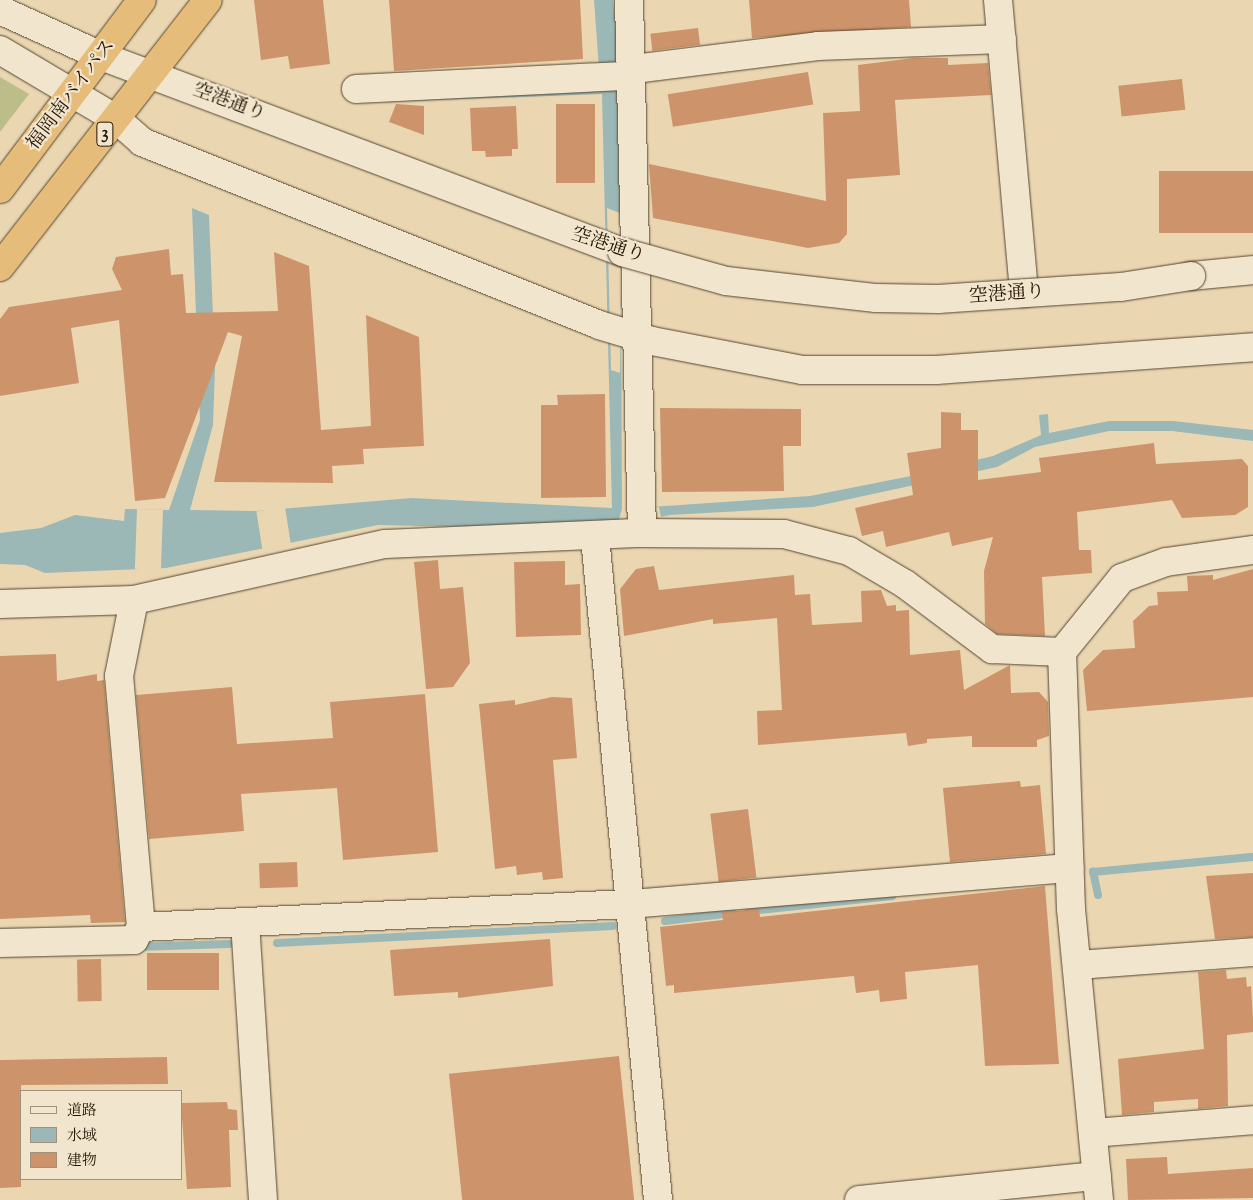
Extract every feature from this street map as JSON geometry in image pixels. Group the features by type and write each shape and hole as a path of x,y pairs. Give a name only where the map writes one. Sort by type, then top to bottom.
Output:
{"highway":[{"name":"福岡南バイパス","path":"0,189 75,93 142,0"},
{"name":"3","path":"0,267 152,76 208,0"}],"street":[{"path":"629,0 629,73 640,337 642,520"},
{"path":"998,0 1024,294"},
{"name":"空港通り","path":"0,10 101,56 152,76 598,244 726,281 816,292 938,299 1121,287 1191,276 1253,270"},
{"path":"356,89 595,78 818,46 1002,39"},
{"path":"0,50 116,119 142,142 599,325 640,337 802,370 936,370 1253,348"},
{"path":"0,604 134,600 385,544 595,536 642,520 784,534 849,551 905,584 992,649 1062,652"},
{"path":"595,536 658,1200"},
{"path":"859,1200 1098,1188 1070,868 1062,652 1122,578 1166,562 1253,550"},
{"path":"0,943 134,940 141,927 119,676 134,600"},
{"path":"141,927 631,904 1070,868"},
{"path":"245,922 263,1200"},
{"path":"1078,965 1253,952"},
{"path":"1093,1133 1253,1120"}],"green space":[{"path":"0,77 29,94 0,132"}],"water":[{"path":"594,0 613,0 620,69 622,509 810,496 906,477 993,456 1041,435 1039,415 1048,414 1049,433 1109,421 1173,421 1253,430 1253,441 1172,431 1109,431 1035,447 997,467 813,507 670,515 595,530 378,525 166,568 45,573 25,565 0,564 0,533 41,528 75,515 124,521 125,509 169,510 200,420 192,208 209,215 215,368 213,425 190,510 256,511 412,498 612,508 602,94 353,103 351,95 599,69"}],"pier":[{"path":"607,208 622,214 620,373 611,370"},
{"path":"285,507 291,546 262,550 256,512"},
{"path":"659,507 661,517 617,526 622,509"},
{"path":"137,509 163,510 161,570 135,569"}],"building":[{"path":"254,0 323,0 330,64 290,69 288,56 261,60"},
{"path":"389,0 580,0 583,59 394,71"},
{"path":"749,0 909,0 911,27 752,38"},
{"path":"698,28 700,45 652,51 650,34"},
{"path":"914,58 948,58 948,65 988,63 991,95 895,100 900,175 847,179 847,234 839,243 808,248 653,218 649,164 826,201 823,113 860,111 858,65"},
{"path":"808,72 813,105 673,127 668,94"},
{"path":"1182,79 1185,110 1122,117 1118,86"},
{"path":"396,104 424,106 424,135 389,122"},
{"path":"556,104 595,104 595,183 556,183"},
{"path":"516,106 518,149 512,149 512,156 486,157 485,151 472,151 470,108"},
{"path":"1159,171 1253,171 1253,233 1159,233"},
{"path":"169,249 171,275 183,274 186,313 278,311 274,252 309,266 321,430 371,426 366,315 419,337 424,446 363,449 364,464 332,466 333,483 214,482 242,336 228,332 165,498 135,501 119,320 71,328 79,383 0,396 0,319 9,307 122,290 112,269 116,257"},
{"path":"605,394 606,497 541,498 541,405 558,405 557,395"},
{"path":"660,408 801,409 801,446 783,446 784,491 662,492"},
{"path":"941,412 961,413 961,430 978,430 978,480 1041,472 1039,458 1154,443 1156,464 1242,459 1248,466 1248,507 1235,515 1182,518 1172,500 1077,512 1079,550 1091,550 1092,573 1042,577 1045,636 997,634 985,624 984,571 993,537 952,546 949,532 886,547 883,531 862,536 855,508 913,495 907,453 941,448"},
{"path":"438,560 440,589 463,587 470,663 453,687 426,689 414,562"},
{"path":"565,561 565,585 580,584 581,635 516,637 514,562"},
{"path":"654,566 659,590 794,575 795,595 810,594 812,625 862,622 861,591 881,590 887,606 896,605 896,611 909,610 910,655 960,650 964,690 1010,665 1011,693 1039,692 1048,702 1049,736 1037,740 1037,747 972,747 972,736 927,739 927,743 908,746 906,733 758,745 757,711 782,710 777,618 713,624 713,619 624,636 620,589 636,569"},
{"path":"1253,569 1253,697 1087,711 1083,670 1103,650 1135,648 1133,621 1149,606 1158,605 1157,592 1188,591 1187,576 1213,575 1213,580"},
{"path":"56,654 57,681 97,674 97,681 104,680 125,922 91,923 90,915 0,919 0,656"},
{"path":"232,687 237,744 333,738 330,702 425,694 438,852 343,860 337,788 241,794 244,831 149,839 136,695"},
{"path":"552,697 572,698 577,758 553,760 563,878 543,880 542,872 517,875 516,866 495,869 479,704 515,700 515,705"},
{"path":"1020,781 1021,787 1040,785 1046,854 950,862 943,788"},
{"path":"748,809 756,877 719,882 710,814"},
{"path":"297,862 298,887 260,888 259,863"},
{"path":"1253,873 1253,937 1215,939 1206,876"},
{"path":"1045,886 1059,1064 985,1066 978,965 905,972 907,999 880,1002 879,990 856,993 854,976 674,993 674,985 666,986 660,927 723,920 722,912 759,909 760,917"},
{"path":"550,939 553,986 458,998 458,992 394,996 390,950"},
{"path":"147,953 219,953 219,990 147,990"},
{"path":"77,959 101,959 102,1001 78,1001"},
{"path":"1226,970 1227,979 1246,977 1247,987 1251,986 1253,1019 1253,1032 1227,1035 1228,1106 1198,1109 1198,1099 1154,1102 1154,1112 1122,1115 1118,1059 1204,1049 1198,972"},
{"path":"619,1056 634,1200 462,1200 449,1074"},
{"path":"167,1057 168,1084 21,1085 21,1187 0,1188 0,1060"},
{"path":"227,1102 228,1109 237,1110 238,1130 229,1130 231,1187 187,1189 182,1103"},
{"path":"1167,1157 1168,1174 1253,1168 1253,1198 1128,1200 1126,1159"}],"waterway":[{"path":"1098,895 1093,872 1253,857"},
{"path":"749,911 892,896"},
{"path":"665,921 733,913"},
{"path":"277,943 613,926"},
{"path":"137,947 229,944"}]}
